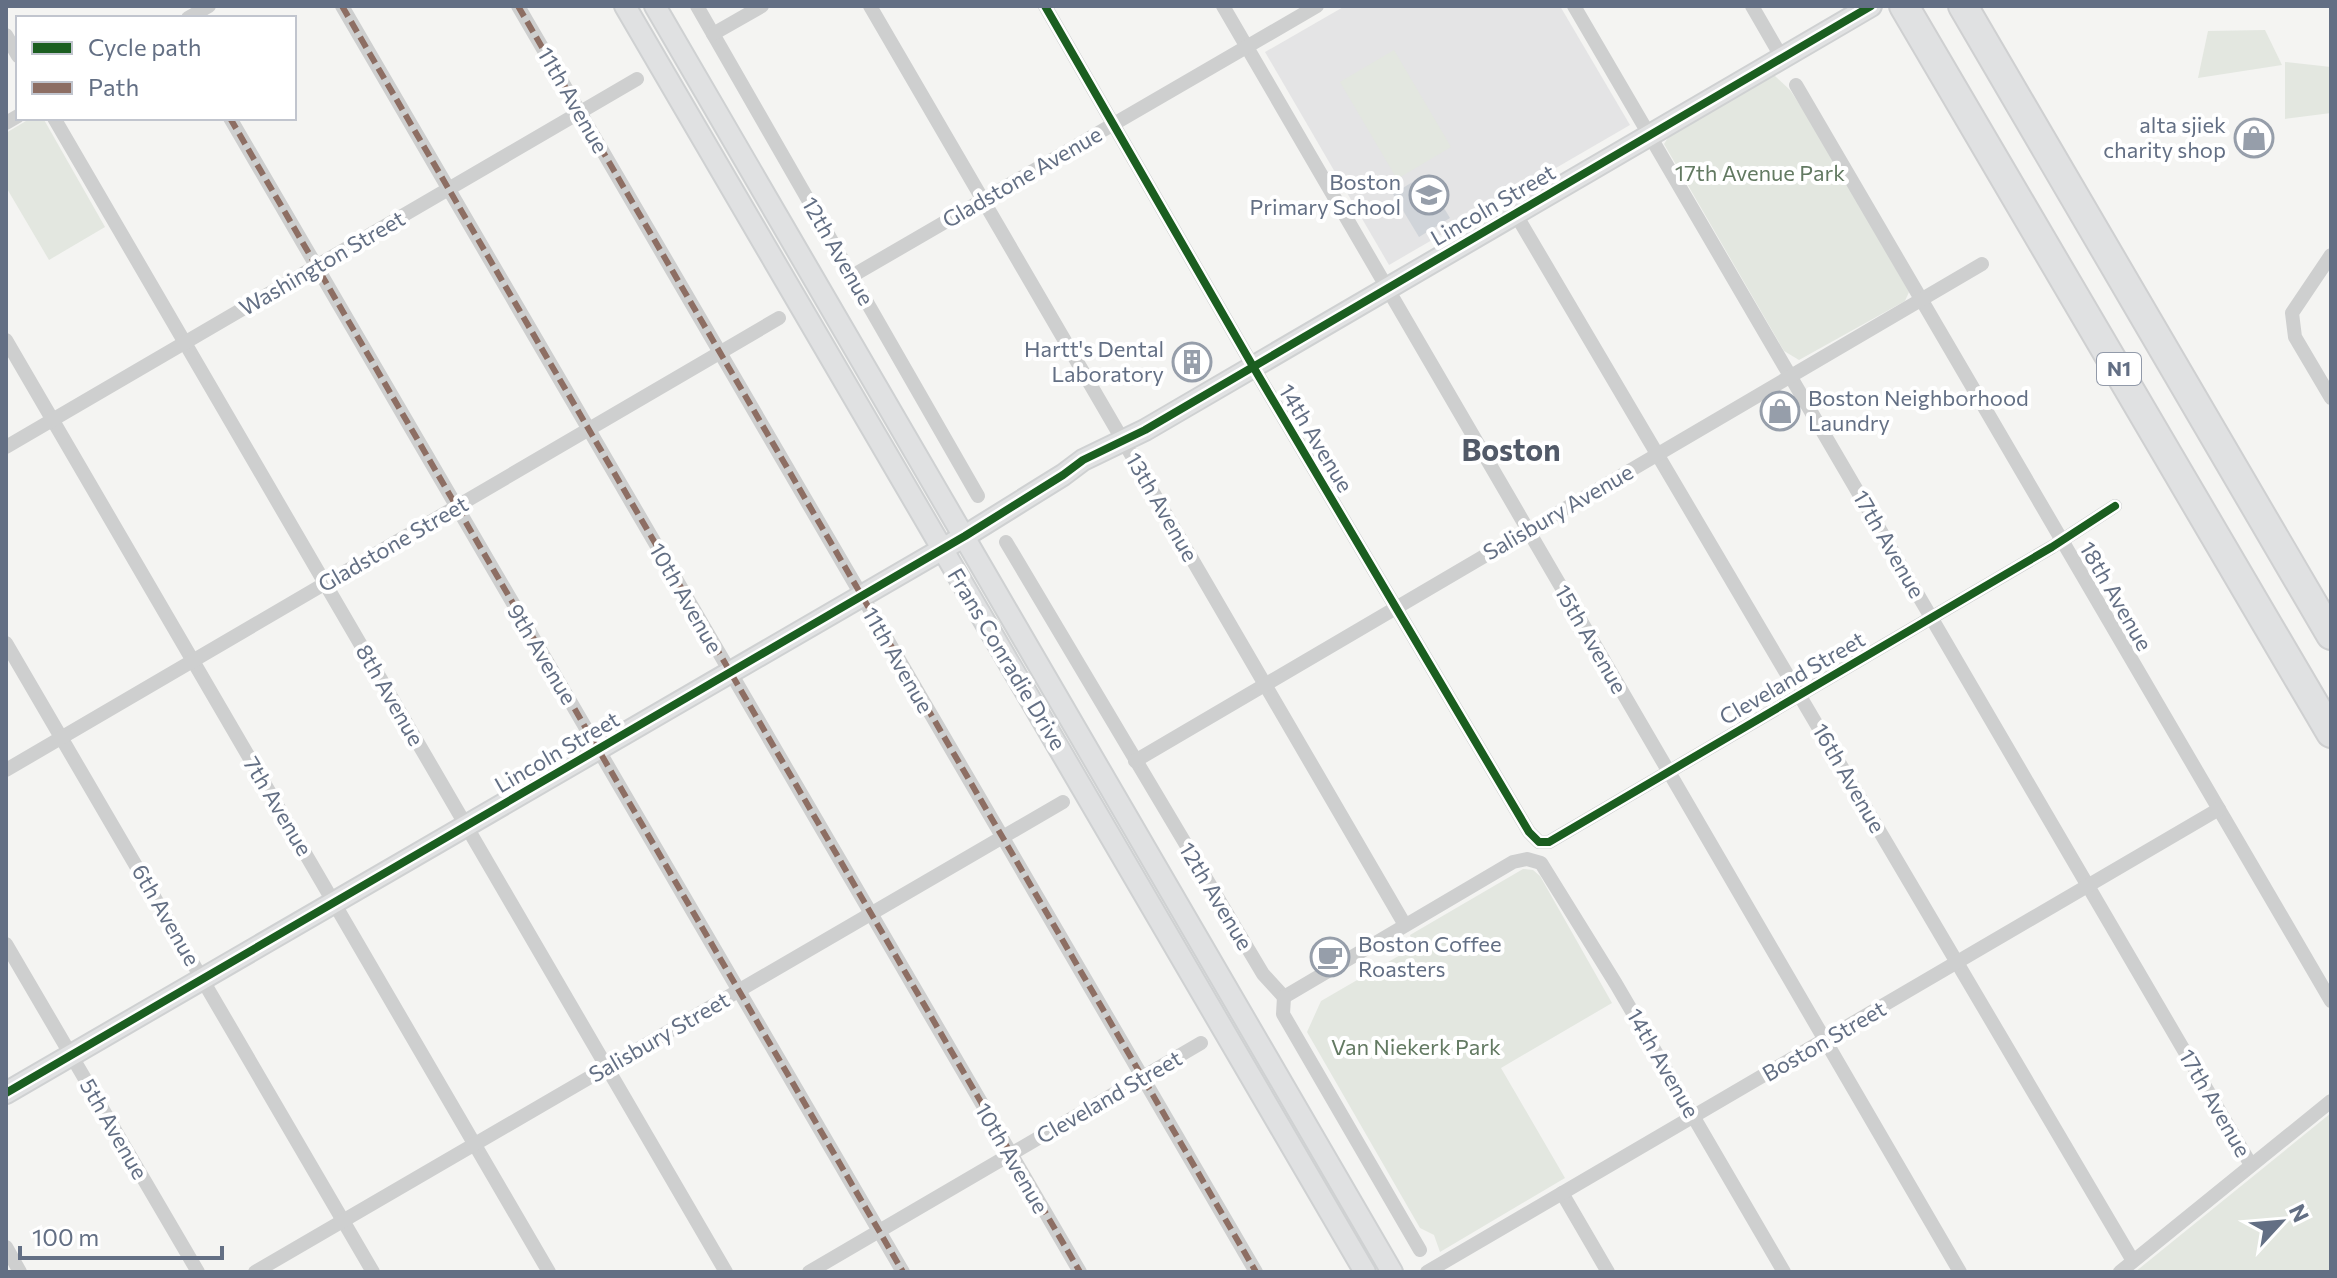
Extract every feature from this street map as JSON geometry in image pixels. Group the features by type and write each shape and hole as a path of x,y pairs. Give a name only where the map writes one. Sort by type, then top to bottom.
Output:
{"highway":[{"name":"N1","path":"1904,6 2331,733"},
{"name":"N1","path":"1963,6 2331,635"}],"main road":[{"name":"Frans Conradie Drive","path":"625,6 1365,1272"},
{"name":"Frans Conradie Drive","path":"655,6 1392,1272"},
{"name":"Lincoln Street","path":"6,1093 965,536 1063,475 1075,464 1128,440 1871,6"}],"street":[{"path":"192,16 209,6"},
{"name":"10th Avenue","path":"342,6 1080,1272"},
{"name":"11th Avenue","path":"518,6 1256,1272"},
{"name":"12th Avenue","path":"697,6 978,496"},
{"path":"713,34 762,6"},
{"name":"13th Avenue","path":"870,6 1128,440 1264,683 1405,925"},
{"name":"14th Avenue","path":"1045,6 1396,607 1529,832 1539,842"},
{"name":"15th Avenue","path":"1223,6 1960,1272"},
{"name":"Gladstone Avenue","path":"852,276 1317,6"},
{"name":"17th Avenue","path":"1574,6 2251,1165"},
{"path":"1752,6 1782,58"},
{"path":"6,35 16,52"},
{"name":"Washington Street","path":"6,447 637,79"},
{"name":"18th Avenue","path":"1796,85 2331,1001"},
{"name":"8th Avenue","path":"55,120 726,1272"},
{"name":"9th Avenue","path":"231,120 903,1272"},
{"name":"16th Avenue","path":"1515,213 2133,1261"},
{"path":"2331,255 2292,313 2295,337 2331,398"},
{"name":"Salisbury Avenue","path":"1135,761 1982,264"},
{"name":"Gladstone Street","path":"6,770 779,318"},
{"name":"7th Avenue","path":"6,340 549,1272"},
{"name":"Cleveland Street","path":"1539,842 1549,842 2115,506"},
{"name":"12th Avenue","path":"1006,542 1263,974 1284,997 1283,1014 1420,1250"},
{"name":"6th Avenue","path":"6,643 373,1272"},
{"name":"Salisbury Street","path":"255,1272 1063,802"},
{"name":"Boston Street","path":"1427,1272 2219,809"},
{"name":"14th Avenue","path":"1405,925 1513,862 1534,860 1550,873 1784,1272"},
{"path":"1284,997 1405,925"},
{"name":"5th Avenue","path":"6,944 198,1272"},
{"name":"Cleveland Street","path":"809,1272 1201,1043"},
{"path":"2120,1272 2331,1101"},
{"path":"1562,1193 1608,1272"},
{"path":"6,1247 20,1272"}],"shaded area":[{"name":"Boston Primary School","path":"1345,6 1560,6 1630,125 1389,265 1265,52"},
{"path":"1424,175 1450,218 1419,237 1393,194"}],"green space":[{"path":"2265,30 2282,65 2198,78 2208,31"},
{"path":"1394,50 1451,147 1397,179 1340,82"},
{"path":"2285,62 2331,67 2331,113 2285,119"},
{"name":"17th Avenue Park","path":"1774,75 1790,90 1812,123 1909,292 1905,301 1799,360 1784,351 1664,144 1669,136"},
{"path":"28,120 44,120 105,227 49,260 6,187 6,133"},
{"name":"Van Niekerk Park","path":"1523,869 1533,870 1540,876 1612,1003 1501,1068 1565,1178 1440,1252 1434,1235 1420,1228 1307,1032 1321,1001 1414,947 1410,935"},
{"path":"2331,1113 2331,1272 2135,1272"}],"marked path":[{"path":"342,6 1080,1272"},
{"path":"518,6 1256,1272"},
{"path":"231,120 903,1272"}],"cycle path":[{"path":"1045,6 1258,375 1529,832 1539,842 1549,842 2052,547 2115,506"},
{"path":"6,1093 965,536 1083,460 1145,430 1871,6"}],"place":[{"name":"alta sjiek charity shop","path":"2254,138"},
{"name":"Boston Primary School","path":"1429,195"},
{"name":"Hartt's Dental Laboratory","path":"1192,362"},
{"name":"Boston Neighborhood Laundry","path":"1780,411"},
{"name":"Boston Coffee Roasters","path":"1330,957"}],"district":[{"name":"Boston","path":"1511,451"}]}
